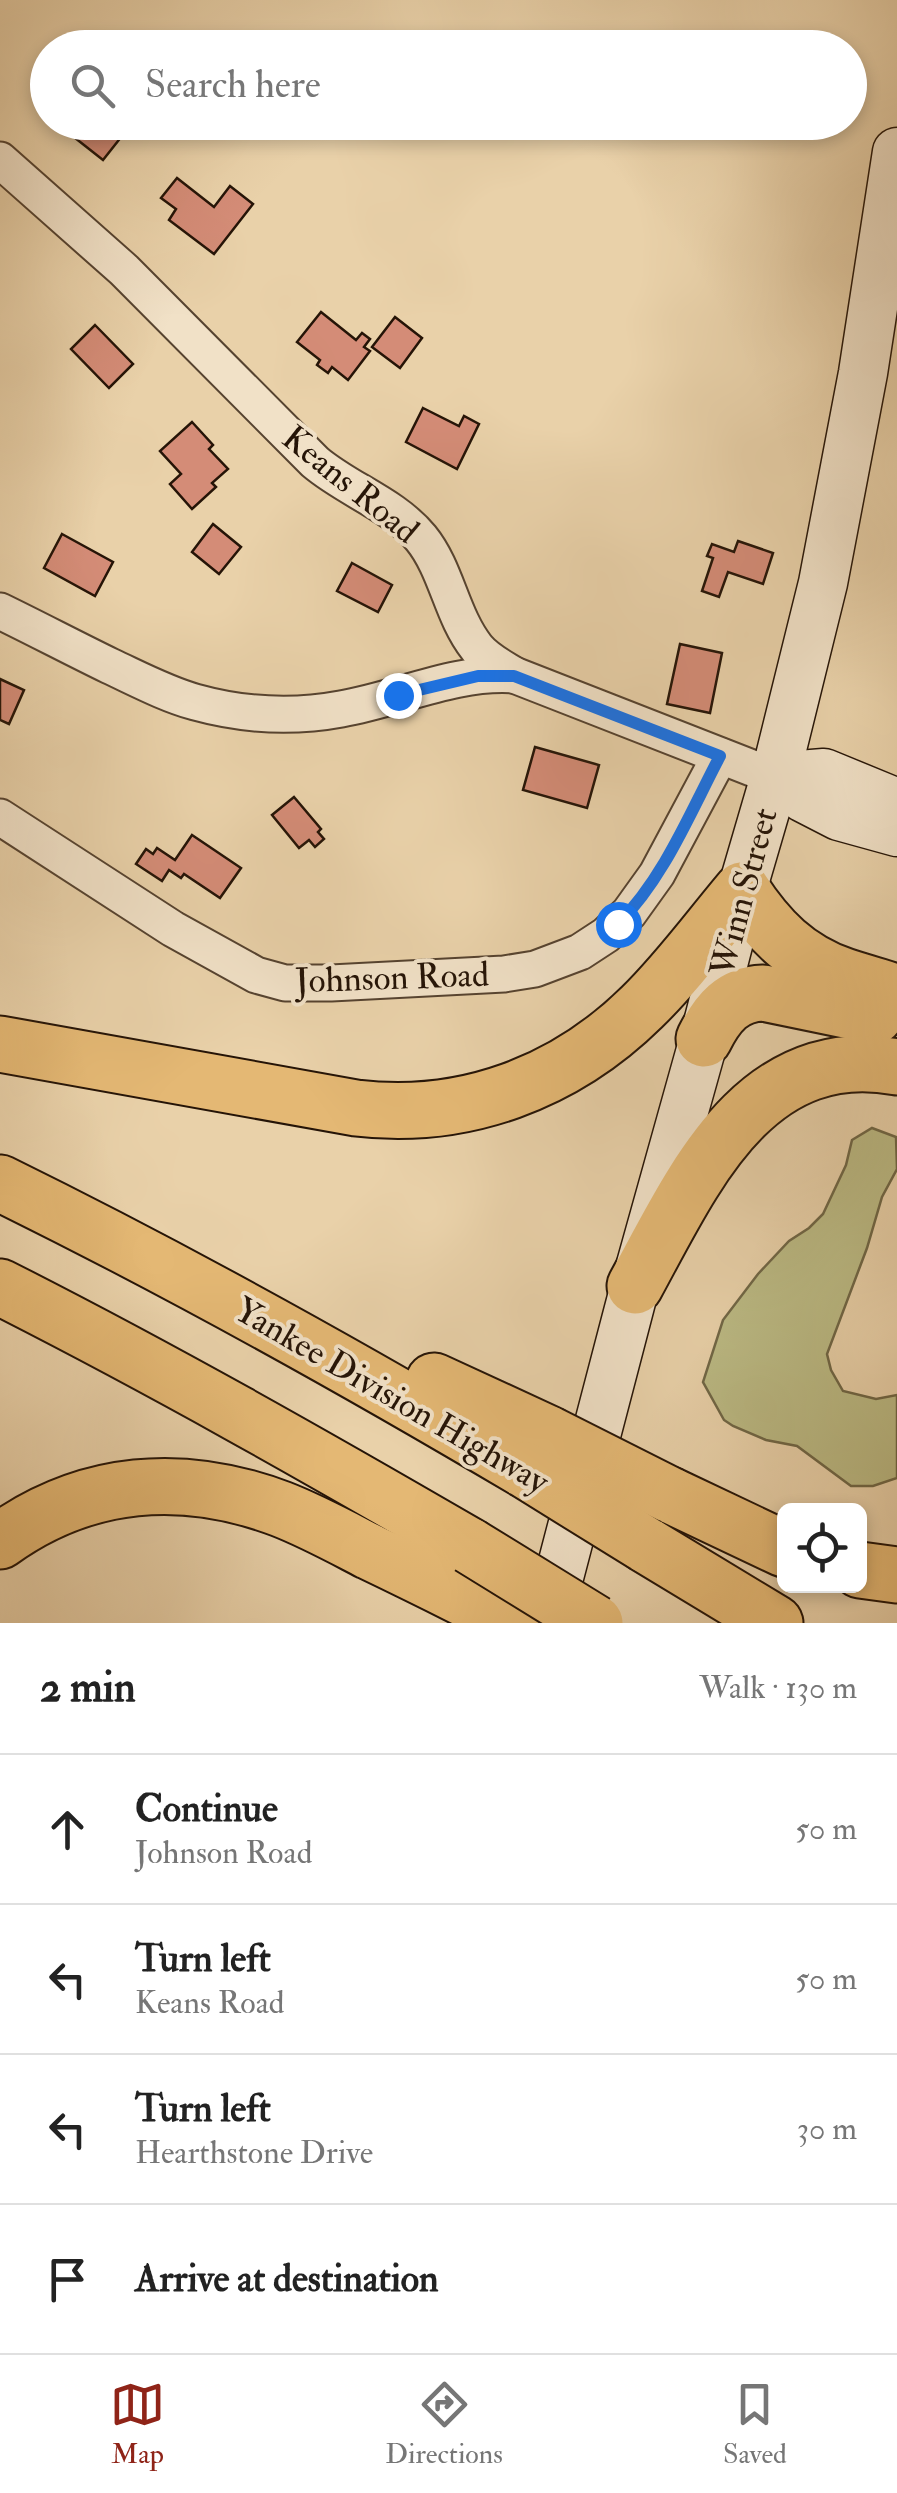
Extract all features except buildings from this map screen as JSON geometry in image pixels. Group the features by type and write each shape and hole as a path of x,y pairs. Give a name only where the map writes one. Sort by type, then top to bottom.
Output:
{"highway":[{"path":"0,1044 356,1108 402,1112 449,1107 518,1088 589,1052 643,1006 742,890 771,930 801,956 833,972 897,993"},
{"path":"704,1039 712,1022 728,1004 763,992 897,1021"},
{"path":"634,1286 702,1169 759,1100 789,1080 830,1067 897,1067"},
{"name":"Yankee Division Highway","path":"0,1183 227,1300 417,1374 537,1452 646,1545 775,1623"},
{"path":"0,1287 199,1391 464,1570 514,1623"},
{"path":"537,1452 670,1495 777,1546"},
{"path":"0,1541 45,1513 107,1491 164,1485 196,1487 284,1510 464,1570 596,1623"},
{"path":"867,1571 897,1575"}],"main road":[{"name":"Winn Street","path":"547,1623 634,1286 775,776 830,546 872,324 897,152"},
{"path":"775,776 824,773 897,803"},
{"path":"775,776 804,798 839,816 897,832"}],"street":[{"name":"Keans Road","path":"0,160 124,270 315,462 395,514 415,532 434,557 477,648 492,662 514,676 775,776"},
{"path":"0,611 147,684 194,702 240,711 308,714 368,704 478,676 514,676"},
{"name":"Johnson Road","path":"0,817 173,929 256,975 286,983 330,983 504,974 566,959 594,944 618,924 640,901 657,874 720,756"}],"shaded area":[{"path":"872,1128 896,1137 897,1169 882,1197 827,1354 843,1391 876,1399 897,1395 897,1478 873,1486 851,1486 797,1446 766,1440 724,1420 703,1382 723,1320 789,1241 823,1214 846,1165 852,1140"}],"route":[{"path":"398,695 478,676 514,676 720,756 657,874 640,901 618,924"}]}
